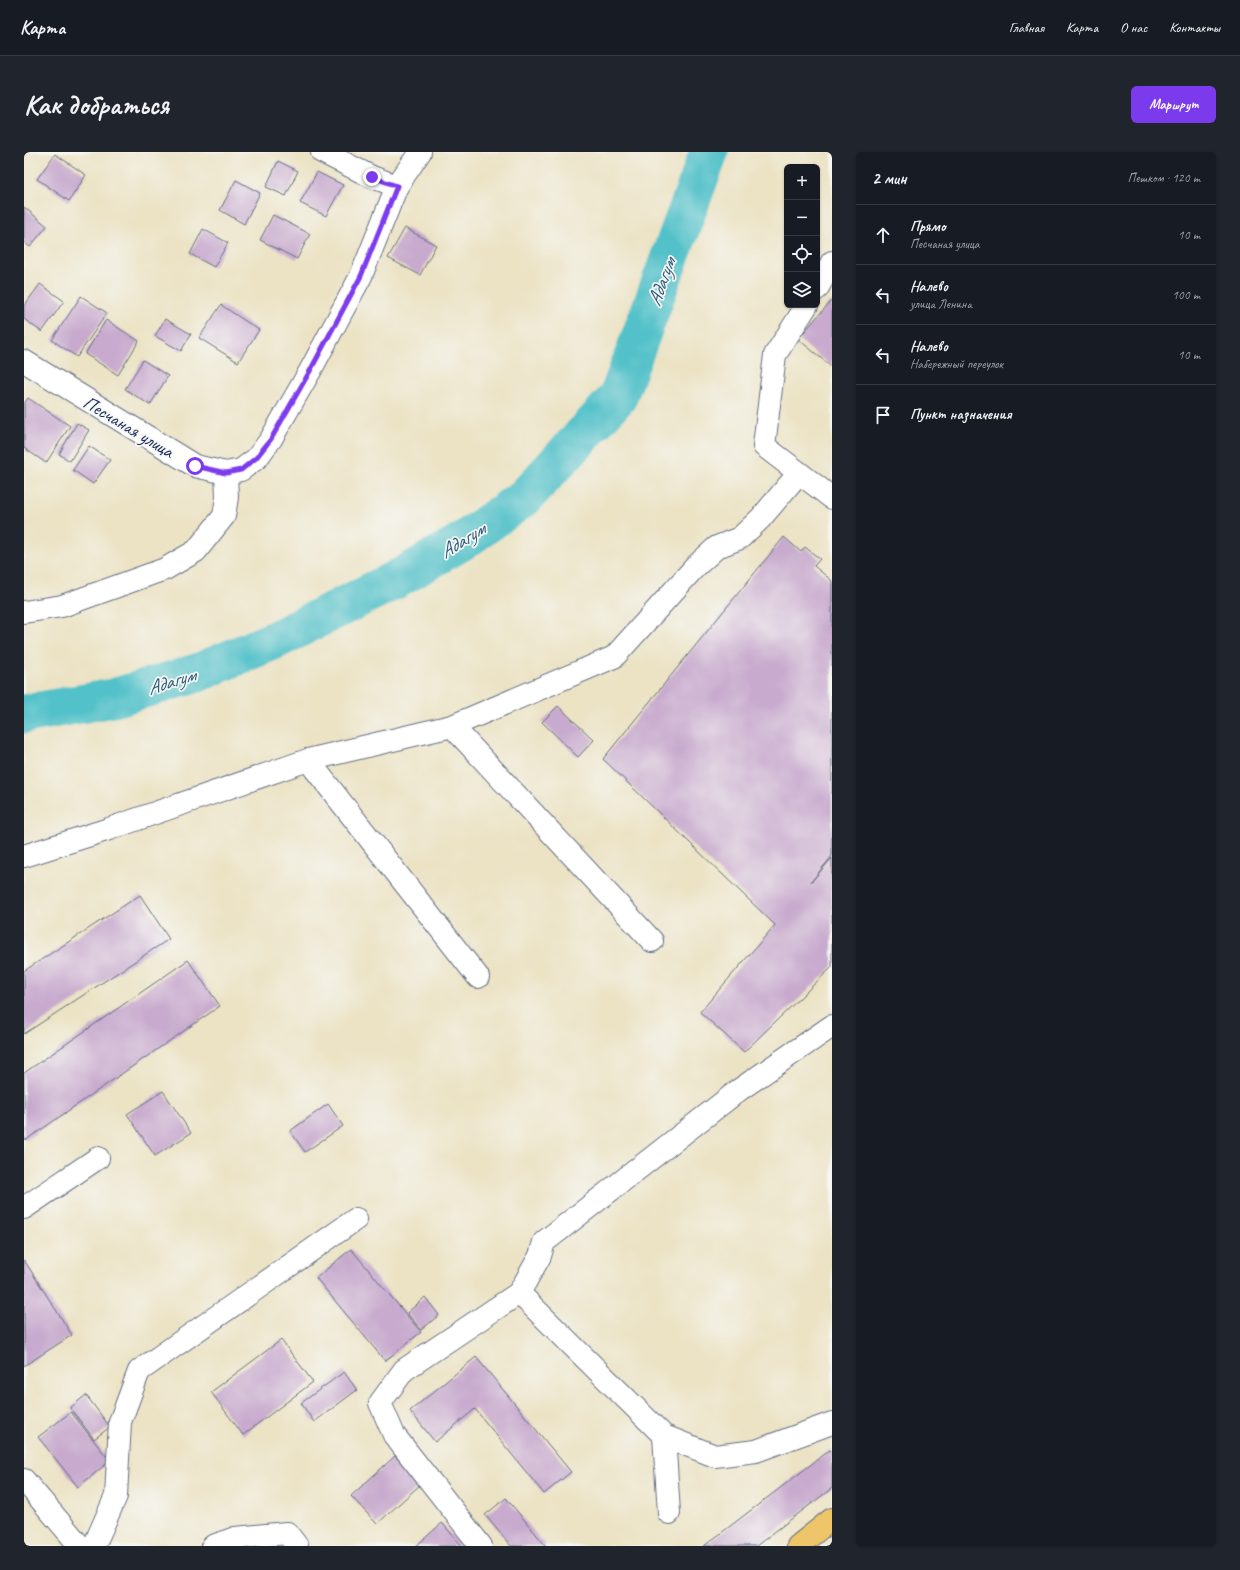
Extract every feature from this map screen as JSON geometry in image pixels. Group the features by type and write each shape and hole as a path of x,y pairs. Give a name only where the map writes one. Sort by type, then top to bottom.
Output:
{"main road":[{"path":"798,1546 832,1520"}],"street":[{"path":"322,152 372,177 397,186"},
{"path":"24,612 69,604 165,569 196,551 224,516 233,472 256,458 271,439 310,371 361,276 397,186 420,152"},
{"path":"820,284 832,262"},
{"path":"805,308 775,356 764,446 832,498"},
{"name":"Песчаная улица","path":"24,361 195,466 233,472"},
{"path":"24,856 109,829 308,760 452,726 614,657 696,566 717,547 740,538 761,518 799,473"},
{"path":"452,726 652,941"},
{"path":"308,760 478,977"},
{"path":"481,1546 394,1435 380,1403 404,1370 519,1293 540,1256 544,1242 739,1090 832,1026"},
{"path":"24,1208 98,1158"},
{"path":"94,1546 116,1496 120,1422 139,1371 356,1219"},
{"path":"519,1293 664,1436 715,1456 756,1451 832,1423"},
{"path":"664,1436 669,1513"},
{"path":"24,1480 80,1546"},
{"path":"213,1546 235,1538 287,1533 297,1546"}],"building":[{"path":"55,154 86,175 69,201 37,179"},
{"path":"278,161 298,171 286,196 266,187"},
{"path":"317,172 343,185 326,216 300,203"},
{"path":"236,180 260,193 244,224 220,210"},
{"path":"24,207 47,226 30,247 24,242"},
{"path":"273,215 310,234 297,259 260,240"},
{"path":"405,228 436,245 420,275 388,258"},
{"path":"203,229 228,243 214,267 190,254"},
{"path":"40,284 64,301 42,332 24,319 24,306"},
{"path":"81,296 107,313 77,357 52,340"},
{"path":"832,300 832,367 798,339"},
{"path":"221,305 259,330 238,362 199,338"},
{"path":"165,319 191,334 181,351 155,336"},
{"path":"106,320 139,341 118,375 85,354"},
{"path":"143,360 168,376 150,405 125,389"},
{"path":"28,398 70,426 46,463 24,448 24,404"},
{"path":"77,423 89,430 70,461 59,454"},
{"path":"89,446 110,460 93,484 73,470"},
{"path":"784,537 801,552 805,547 820,559 814,566 832,581 832,856 811,882 832,858 832,967 744,1052 700,1012 775,925 603,759"},
{"path":"558,706 594,740 578,757 542,722"},
{"path":"140,895 169,939 24,1034 24,971"},
{"path":"188,960 220,1006 26,1140 24,1137 24,1073"},
{"path":"163,1091 191,1133 155,1156 127,1114"},
{"path":"328,1104 343,1126 305,1152 290,1131"},
{"path":"351,1249 421,1332 385,1361 316,1278"},
{"path":"24,1260 72,1335 24,1366"},
{"path":"425,1297 439,1315 421,1330 407,1313"},
{"path":"281,1340 313,1382 243,1435 211,1392"},
{"path":"476,1357 571,1472 544,1494 475,1409 435,1442 410,1411"},
{"path":"344,1372 357,1390 314,1422 301,1403"},
{"path":"86,1395 110,1427 94,1439 70,1408"},
{"path":"71,1412 110,1461 78,1487 38,1437"},
{"path":"830,1450 832,1452 832,1488 756,1546 704,1546"},
{"path":"395,1456 421,1484 377,1524 351,1496"},
{"path":"506,1498 546,1546 511,1546 485,1515"},
{"path":"442,1523 462,1546 416,1546"}],"waterway":[{"name":"Адагум","path":"24,714 113,698 197,673 275,640 399,578 466,539 525,497 618,397 709,152"}],"route":[{"path":"195,466 226,473 241,470 256,458 271,439 310,371 361,276 397,186 372,177"}]}
